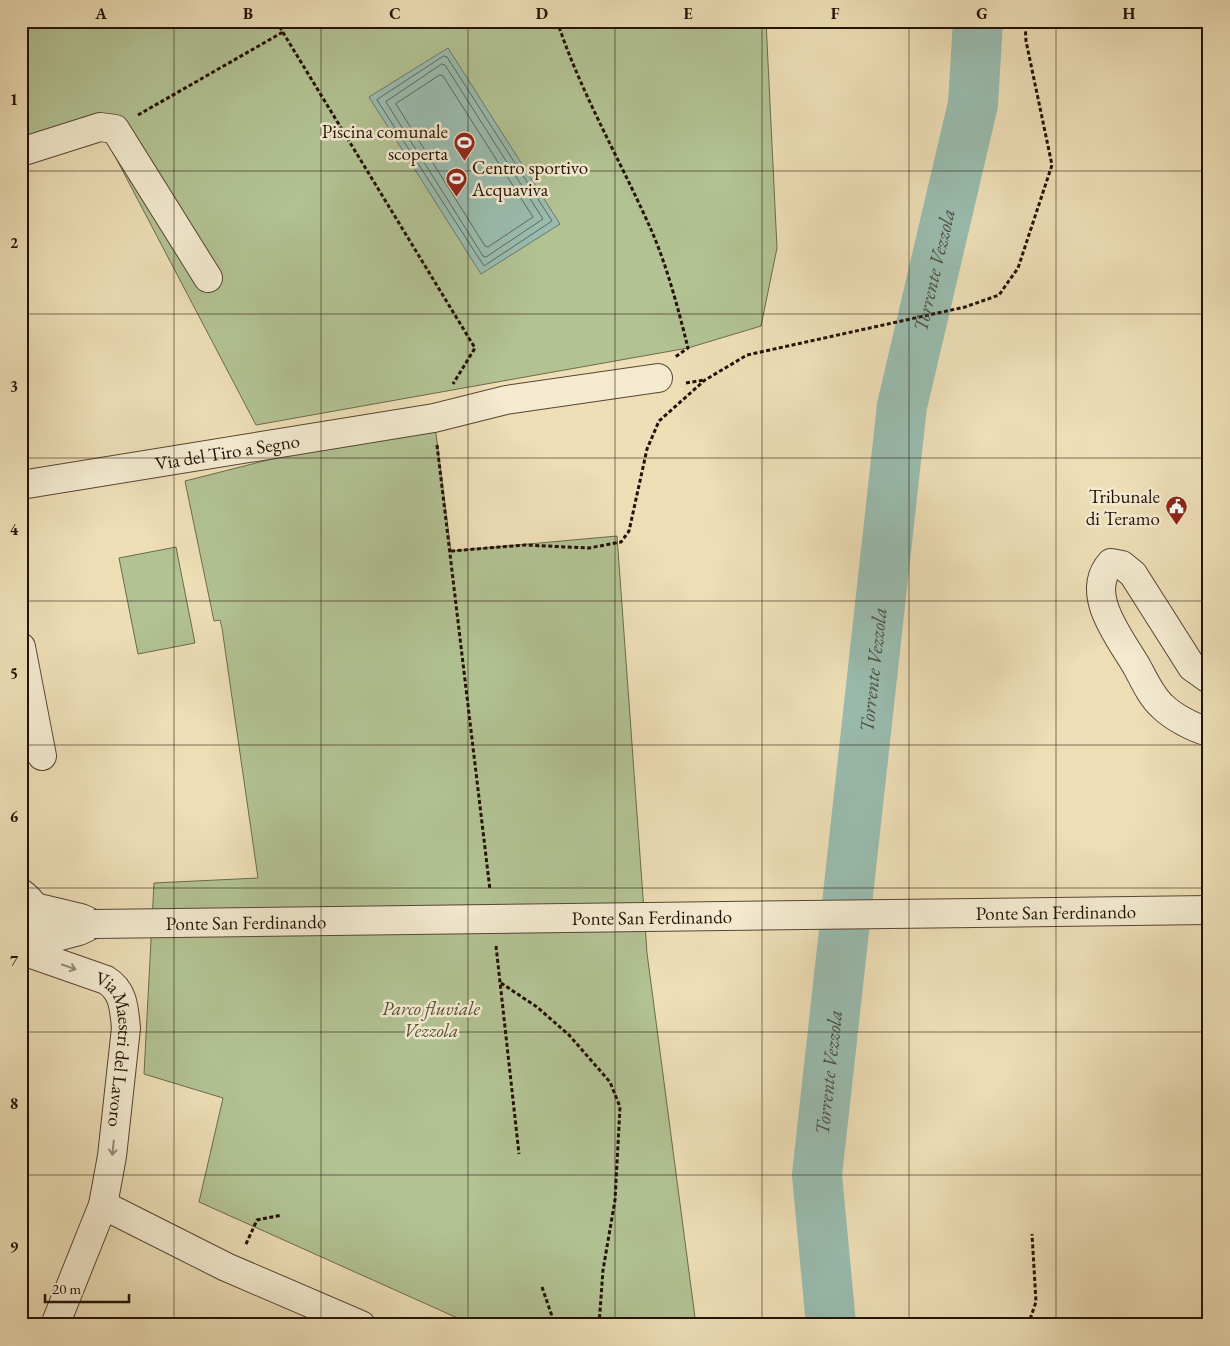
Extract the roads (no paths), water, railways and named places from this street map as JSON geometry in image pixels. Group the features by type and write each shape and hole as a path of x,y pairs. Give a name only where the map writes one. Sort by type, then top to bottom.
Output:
{"street":[{"path":"21,152 100,127 115,129 208,278"},
{"name":"Via del Tiro a Segno","path":"21,484 434,418 506,400 658,378"},
{"path":"1209,679 1192,667 1132,574 1122,565 1111,563 1105,570 1101,584 1105,612 1156,699 1170,713 1209,732"},
{"path":"21,647 42,756"},
{"path":"25,896 38,926 25,949"},
{"name":"Ponte San Ferdinando","path":"25,896 94,924"},
{"name":"Ponte San Ferdinando","path":"25,949 94,924 1209,910"},
{"name":"Via Maestri del Lavoro","path":"25,949 106,980 115,986 121,995 126,1028 112,1156 103,1205 55,1325"},
{"path":"103,1205 235,1270 360,1325"}],"water":[{"name":"Piscina comunale scoperta","path":"448,48 560,224 481,274 369,97"}],"waterway":[{"name":"Torrente Vezzola","path":"831,1325 817,1175 902,406 973,104 978,21"}],"place":[{"name":"Piscina comunale scoperta","path":"464,161"},
{"name":"Centro sportivo Acquaviva","path":"456,197"},
{"name":"Tribunale di Teramo","path":"1176,526"}],"park label":[{"name":"Parco fluviale Vezzola","path":"431,1019"}]}
